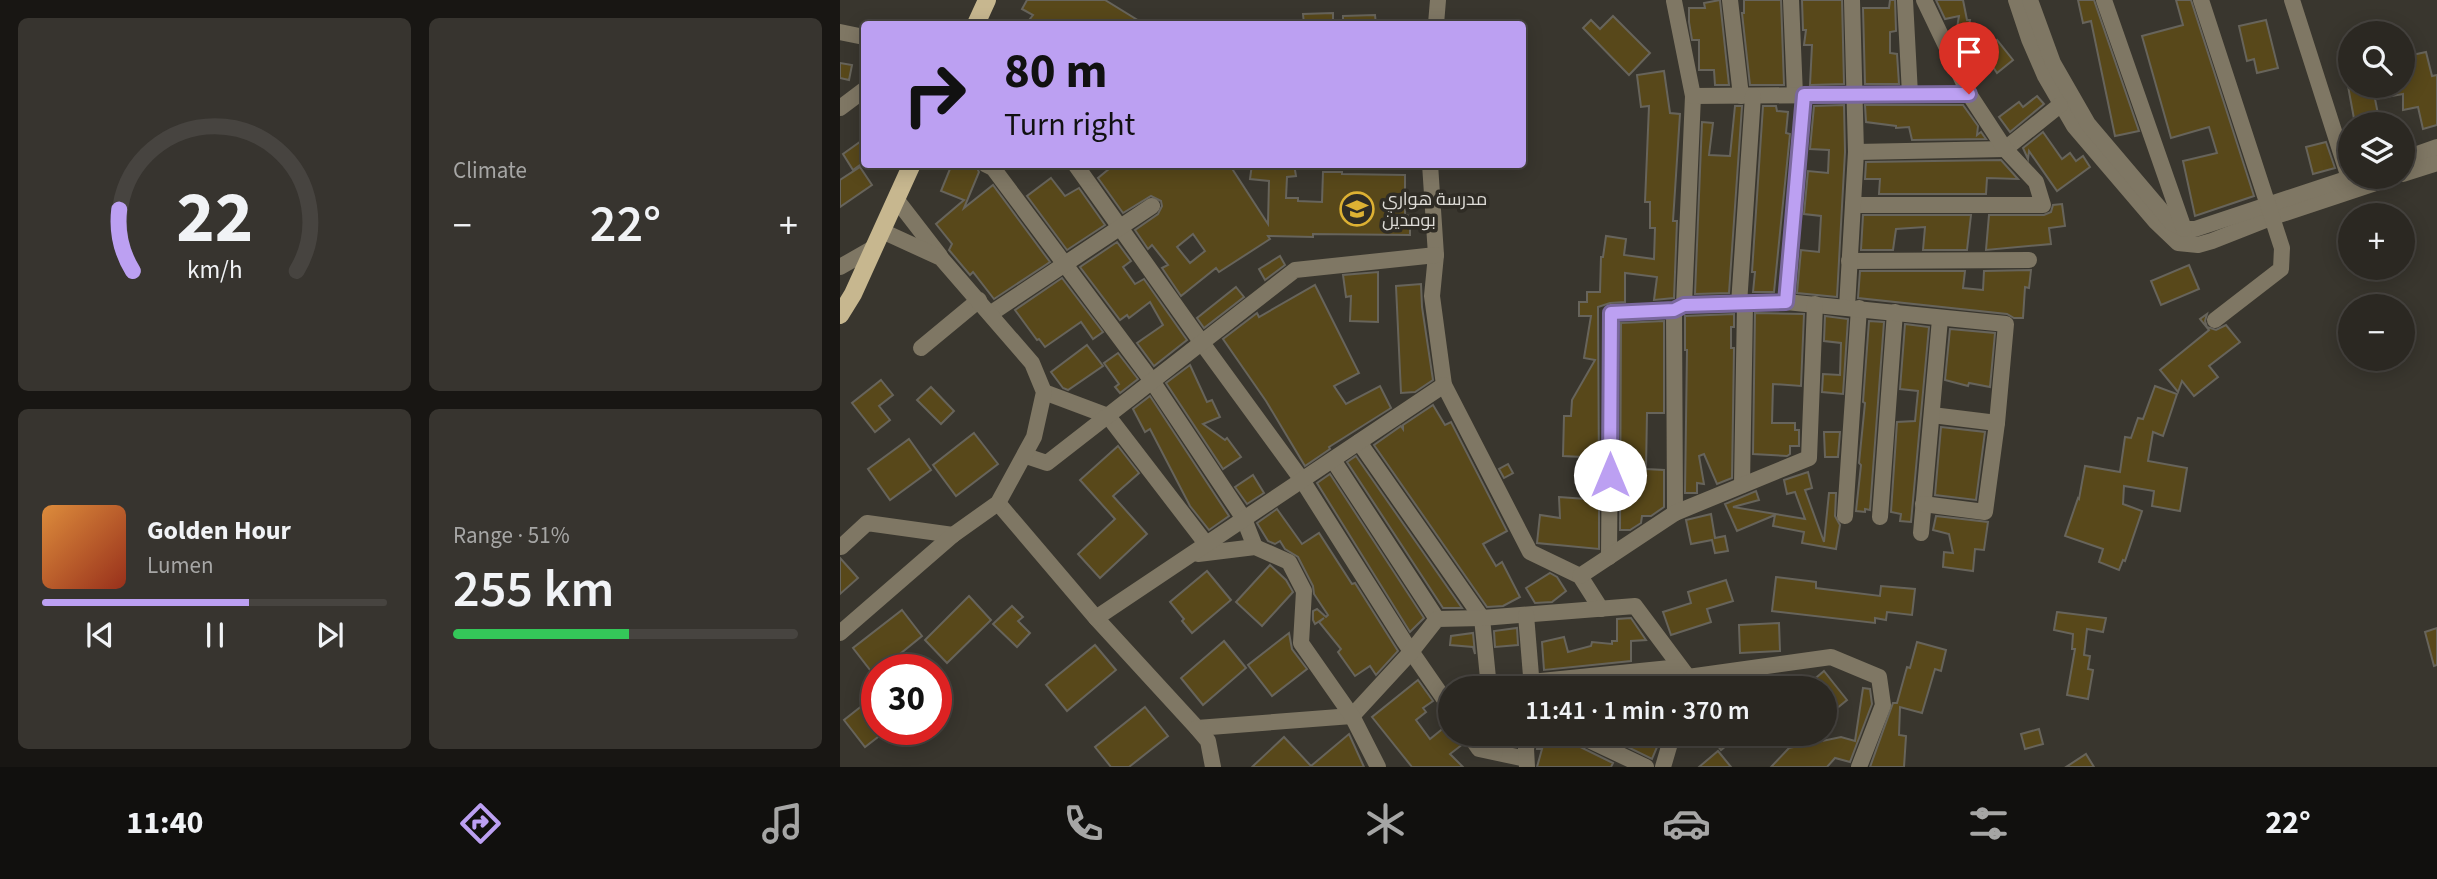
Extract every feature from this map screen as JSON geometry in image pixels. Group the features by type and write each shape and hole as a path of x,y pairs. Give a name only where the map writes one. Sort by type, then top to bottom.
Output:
{"main road":[{"path":"977,21 987,0"},
{"path":"840,315 853,294 910,168"}],"street":[{"path":"1436,21 1438,0"},
{"path":"1730,0 1747,96 1742,304 1742,485"},
{"path":"1786,302 1800,95 1791,0"},
{"path":"1845,516 1853,307 1849,261 1856,152 1852,0"},
{"path":"1905,0 1910,94"},
{"path":"1853,205 2043,205 2036,182 2005,149 1969,94 1924,0"},
{"path":"2016,0 2029,40 2060,105 2089,145 2163,230 2178,243 2198,245 2338,182"},
{"path":"2030,0 2053,63 2088,124 2172,223 2184,229 2195,229 2350,189"},
{"path":"2104,0 2184,229"},
{"path":"2201,0 2282,248 2281,269 2215,320"},
{"path":"2292,0 2338,138"},
{"path":"1674,1 1693,96 1679,308 1675,513"},
{"path":"840,32 861,36"},
{"path":"840,108 861,92"},
{"path":"1693,96 1969,94"},
{"path":"1856,152 2005,149 2060,105"},
{"path":"2415,154 2437,146"},
{"path":"2415,170 2437,163"},
{"path":"993,168 1152,382 1244,519 1255,547"},
{"path":"1078,168 1302,480 1438,690"},
{"path":"1430,168 1436,255 1432,296 1444,385 1530,552 1580,576 1601,608"},
{"path":"840,633 953,535 998,503 1034,437 1044,392 1032,363 941,258 897,199"},
{"path":"990,314 1152,206"},
{"path":"840,267 878,239 941,258"},
{"path":"1026,456 1047,463 1295,270 1436,255"},
{"path":"1849,261 2029,260"},
{"path":"921,348 979,300"},
{"path":"1609,557 1611,313 1786,302 2006,324 1997,423 1984,512 1923,505"},
{"path":"1580,576 1675,513 1809,458 1815,304"},
{"path":"1880,517 1895,312"},
{"path":"1921,533 1940,319"},
{"path":"1097,618 1444,385"},
{"path":"1044,392 1108,416 1207,545"},
{"path":"1932,415 1997,423"},
{"path":"1359,442 1482,618 1488,676"},
{"path":"1333,460 1437,619"},
{"path":"998,503 1097,618 1209,741 1213,767"},
{"path":"841,547 867,523 953,535"},
{"path":"1192,554 1255,547 1289,562 1304,591 1301,643 1352,716 1378,767"},
{"path":"1437,619 1636,606 1683,676"},
{"path":"1526,615 1530,676"},
{"path":"1197,729 1352,716 1411,652 1437,619"},
{"path":"1691,676 1831,657 1879,677 1883,705 1858,767"},
{"path":"1477,746 1479,749 1527,763"},
{"path":"1494,746 1495,752"},
{"path":"1602,746 1646,767"},
{"path":"1663,767 1669,746"}],"building":[{"path":"1027,0 1105,0 1139,21 1028,21 1033,15 1022,9"},
{"path":"1720,0 1729,85 1715,85 1714,70 1699,70 1699,40 1692,40 1689,22 1689,8 1705,8 1704,3"},
{"path":"1744,0 1781,0 1784,85 1750,85 1742,13"},
{"path":"1802,0 1842,0 1844,84 1810,85 1812,45 1804,45 1806,30 1803,30"},
{"path":"1890,0 1895,0 1896,31 1890,32 1890,53 1897,54 1899,84 1865,84 1863,8 1889,8"},
{"path":"1936,0 1963,0 1967,20 1970,20 1968,33 1978,35 1975,57 1997,40 2013,60 1997,73 1993,67 1982,77 1978,77 1964,60 1955,40 1959,16 1945,19"},
{"path":"2078,0 2094,0 2139,131 2115,136 2091,21 2083,23"},
{"path":"2176,0 2191,0 2254,196 2195,216 2183,161 2217,153 2209,127 2171,138 2142,36 2183,25"},
{"path":"1333,13 1333,21 1304,21 1303,14"},
{"path":"1375,15 1376,21 1343,21 1343,16"},
{"path":"1613,16 1650,53 1629,75 1583,28 1591,20 1600,29"},
{"path":"2266,20 2278,68 2257,73 2254,59 2247,61 2239,26"},
{"path":"2426,52 2432,76 2437,75 2437,125 2423,129 2418,107 2403,110 2403,98 2415,98 2415,54"},
{"path":"840,63 852,65 849,80 840,78"},
{"path":"1664,71 1670,113 1680,114 1673,221 1677,221 1674,298 1654,300 1657,277 1625,273 1625,302 1598,307 1599,481 1581,480 1582,457 1563,456 1564,416 1571,416 1572,400 1595,360 1584,358 1591,316 1579,316 1579,302 1587,302 1587,292 1600,292 1601,257 1606,236 1626,239 1624,255 1654,259 1655,228 1650,228 1650,202 1645,202 1649,106 1641,107 1637,75"},
{"path":"2037,96 2044,104 2010,132 1999,117 2019,102 2023,107"},
{"path":"2350,98 2381,98 2375,99 2378,112 2353,112"},
{"path":"1844,105 1845,152 1837,297 1797,293 1801,250 1819,252 1821,216 1804,214 1808,171 1828,173 1829,150 1810,149 1814,106"},
{"path":"1865,105 1963,105 1978,126 1977,135 1981,132 1986,139 1912,140 1909,127 1896,128 1866,122"},
{"path":"1735,106 1742,106 1729,293 1695,294 1702,122 1713,123 1709,155 1730,156"},
{"path":"1763,106 1776,106 1777,111 1788,112 1786,133 1790,134 1774,292 1753,292"},
{"path":"2043,132 2062,159 2070,153 2076,161 2083,156 2090,167 2057,191 2029,151 2028,159 2023,148"},
{"path":"861,141 861,164 853,170 843,154"},
{"path":"2326,142 2335,168 2313,174 2306,147"},
{"path":"2001,160 2018,179 1987,178 1986,194 1879,194 1880,179 1865,179 1866,162"},
{"path":"860,167 872,185 840,207 840,180"},
{"path":"950,168 977,168 979,172 964,208 993,185 1050,262 994,299 973,272 970,275 949,250 952,244 936,224 964,200 941,191"},
{"path":"1110,168 1232,168 1268,224 1269,181 1250,179 1251,168 1295,168 1296,176 1287,177 1286,198 1298,198 1298,201 1322,202 1323,172 1405,175 1405,215 1410,216 1410,235 1268,236 1270,239 1219,272 1216,268 1181,296 1162,268 1168,265 1152,245 1148,249 1135,230 1158,214 1161,201 1151,196 1123,213 1098,178","holes":["1193,234 1205,251 1190,263 1177,247"]},
{"path":"1051,178 1065,196 1079,188 1105,225 1067,250 1027,196"},
{"path":"2062,204 2065,226 2049,228 2051,244 1986,250 1989,215 2044,215 2051,212 2053,205"},
{"path":"1863,215 1971,215 1967,250 1923,250 1925,227 1896,229 1893,250 1861,250"},
{"path":"1117,242 1131,261 1123,267 1135,284 1144,279 1187,340 1154,366 1137,343 1163,325 1150,302 1129,318 1127,315 1120,320 1080,267"},
{"path":"1280,256 1285,265 1265,280 1259,269"},
{"path":"2189,265 2199,289 2161,305 2151,281"},
{"path":"2031,270 2029,288 2025,287 2023,318 1858,298 1860,271 1965,271 1963,288 1983,290 1984,271"},
{"path":"1378,272 1378,322 1350,321 1351,296 1346,297 1343,275"},
{"path":"1062,278 1103,332 1093,339 1081,322 1045,347 1015,310"},
{"path":"1421,284 1433,380 1415,392 1401,393 1396,286"},
{"path":"1315,285 1359,373 1334,386 1346,404 1380,386 1391,408 1329,447 1330,449 1305,466 1266,401 1223,339 1257,313 1259,317"},
{"path":"1236,287 1244,297 1204,328 1197,318"},
{"path":"1755,313 1804,314 1801,386 1773,384 1772,423 1795,423 1795,430 1799,430 1799,446 1790,446 1790,454 1787,456 1753,454"},
{"path":"1734,314 1734,327 1731,327 1731,348 1734,348 1732,478 1717,484 1704,454 1699,456 1704,484 1697,483 1697,493 1685,493 1685,316"},
{"path":"2207,314 2207,327 2216,330 2226,325 2240,342 2209,366 2218,377 2194,396 2182,381 2178,392 2160,370 2209,330 2200,319"},
{"path":"1825,316 1848,319 1843,394 1822,392 1823,374 1840,375 1841,343 1824,341"},
{"path":"1664,321 1664,413 1647,413 1646,469 1664,470 1664,507 1651,516 1642,516 1641,523 1630,530 1620,530 1621,323"},
{"path":"1869,321 1884,322 1870,510 1865,509 1865,512 1856,511"},
{"path":"1905,324 1929,327 1911,522 1900,521 1901,514 1891,512 1897,422 1915,421 1918,391 1900,389"},
{"path":"1950,329 1995,333 1990,387 1969,383 1968,386 1945,380"},
{"path":"1087,345 1103,366 1068,390 1063,388 1051,372"},
{"path":"1118,353 1138,379 1120,393 1115,387 1119,384 1104,363"},
{"path":"1190,365 1207,402 1212,400 1220,417 1203,424 1225,440 1227,438 1241,457 1223,469 1166,383"},
{"path":"881,380 893,395 879,406 890,420 875,432 852,403"},
{"path":"2155,386 2177,394 2163,436 2153,432 2148,461 2187,468 2180,511 2152,506 2154,491 2124,486 2123,504 2142,511 2125,561 2123,560 2119,570 2099,562 2103,549 2065,536 2079,499 2085,466 2120,472 2125,437 2131,438 2138,418 2143,419"},
{"path":"931,387 954,411 941,424 917,400"},
{"path":"1150,396 1229,516 1209,530 1190,506 1150,429 1145,432 1133,409"},
{"path":"1433,405 1445,425 1451,422 1507,531 1483,544 1496,566 1502,562 1520,597 1503,606 1487,607 1374,445 1401,426 1403,429 1403,425"},
{"path":"1941,427 1985,432 1976,500 1935,495"},
{"path":"1824,432 1840,432 1838,457 1825,457"},
{"path":"974,433 998,464 956,496 933,465"},
{"path":"909,439 931,470 890,500 868,469"},
{"path":"1118,446 1139,473 1113,496 1147,534 1100,578 1078,554 1115,519 1080,480"},
{"path":"1356,456 1462,608 1443,608 1347,462"},
{"path":"1508,464 1513,473 1504,478 1499,469"},
{"path":"1808,472 1812,488 1805,490 1824,542 1829,493 1836,493 1835,516 1840,525 1836,549 1802,543 1804,532 1773,526 1775,515 1737,531 1725,504 1756,491 1759,500 1733,507 1805,519 1795,492 1787,494 1784,480"},
{"path":"1330,474 1424,618 1410,632 1317,483"},
{"path":"1253,475 1264,493 1247,504 1235,487"},
{"path":"1559,497 1599,500 1599,549 1537,543 1540,515 1560,518"},
{"path":"1277,509 1302,544 1319,533 1398,651 1376,675 1370,666 1355,676 1338,652 1341,649 1319,622 1324,618 1315,624 1313,611 1317,609 1326,617 1328,615 1314,594 1313,586 1298,557 1285,549 1280,541 1275,544 1268,541 1257,523"},
{"path":"1711,514 1715,538 1725,536 1728,551 1715,553 1712,540 1691,544 1686,520"},
{"path":"1936,516 1988,522 1984,550 1975,549 1973,571 1943,567 1944,552 1953,553 1949,534 1933,530"},
{"path":"840,558 858,578 840,594"},
{"path":"1270,565 1286,580 1293,592 1262,626 1236,602"},
{"path":"1207,571 1231,600 1192,633 1170,602"},
{"path":"1550,573 1557,577 1566,591 1552,602 1535,603 1526,588"},
{"path":"1776,577 1816,582 1816,588 1880,596 1881,586 1915,589 1912,615 1887,612 1886,620 1875,618 1875,623 1772,611"},
{"path":"1726,580 1733,601 1707,609 1711,622 1671,635 1663,612 1691,603 1688,592"},
{"path":"969,596 991,620 952,658 952,654 938,654 925,640"},
{"path":"1012,606 1023,617 1018,621 1030,633 1017,647 993,624"},
{"path":"902,610 922,636 900,654 861,654 861,658 853,648"},
{"path":"2057,612 2106,618 2103,632 2087,629 2084,655 2090,656 2088,669 2093,670 2088,699 2067,695 2075,649 2072,649 2073,634 2054,630"},
{"path":"1631,618 1646,640 1631,641 1631,661 1544,670 1542,642 1564,637 1568,652 1591,646 1592,642 1612,644 1612,641 1617,641 1617,619"},
{"path":"1779,623 1780,651 1740,653 1739,625"},
{"path":"1517,628 1518,645 1495,647 1494,631"},
{"path":"2437,628 2437,665 2434,666 2425,632"},
{"path":"1289,633 1292,649 1307,669 1272,696 1248,665"},
{"path":"1473,633 1475,654 1473,647 1450,645 1451,636"},
{"path":"1224,641 1246,668 1203,705 1181,678"},
{"path":"1917,642 1946,650 1941,671 1935,669 1922,713 1900,707 1899,735 1906,736 1904,767 1870,767 1893,703 1897,703"},
{"path":"1095,645 1116,670 1067,711 1046,685"},
{"path":"1418,680 1433,701 1423,708 1426,712 1416,720 1430,739 1438,733 1438,746 1460,746 1450,754 1463,767 1412,767 1372,717"},
{"path":"1837,687 1847,700 1837,708"},
{"path":"1863,688 1870,689 1872,704 1850,762 1835,758 1827,767 1771,767 1789,748 1837,746 1837,738 1841,737 1855,741"},
{"path":"861,707 861,742 844,720"},
{"path":"1145,707 1168,736 1129,767 1111,767 1095,747"},
{"path":"2039,729 2043,744 2025,749 2021,734"},
{"path":"1349,734 1364,767 1252,767 1284,737 1311,766"},
{"path":"1537,746 1578,746 1613,763 1611,767 1537,767 1542,749 1537,749"},
{"path":"1626,746 1657,746 1652,759"},
{"path":"1718,751 1731,767 1699,767"},
{"path":"2086,754 2094,767 2066,767"}],"place":[{"name":"مدرسة هواري بومدين","path":"1357,209"}],"route":[{"path":"1610,475 1611,313 1674,310 1684,305 1786,302 1804,95 1969,94"}]}
